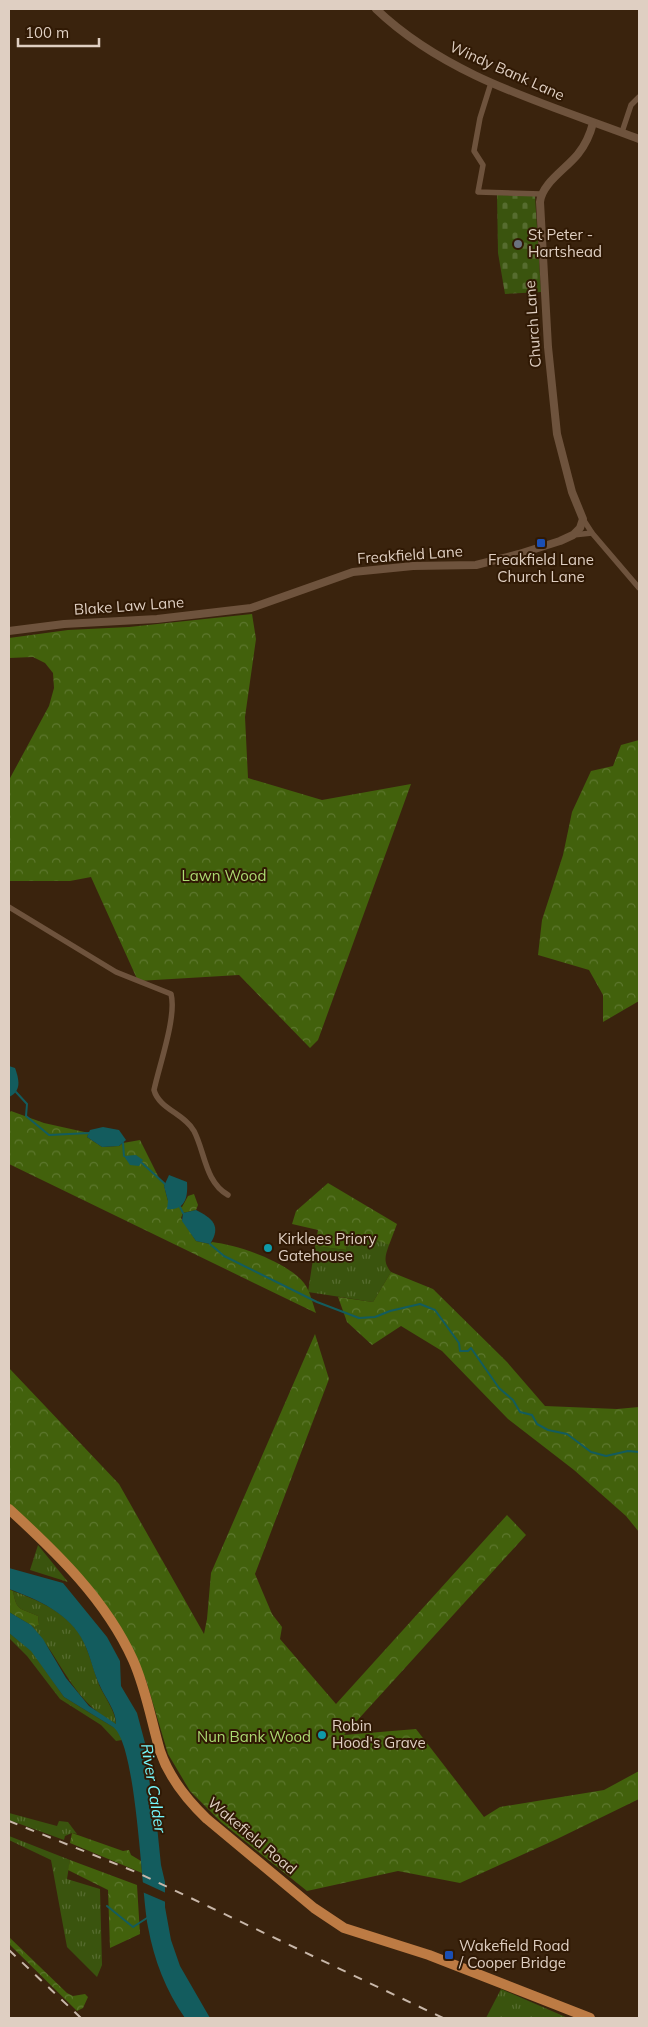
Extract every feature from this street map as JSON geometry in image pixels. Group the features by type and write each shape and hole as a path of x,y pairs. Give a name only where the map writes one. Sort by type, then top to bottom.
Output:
{"highway":[{"name":"Wakefield Road","path":"9,1508 89,1589 120,1634 144,1686 160,1751 167,1767 190,1803 207,1819 314,1908 344,1928 429,1955 590,2018"}],"street":[{"name":"Windy Bank Lane","path":"376,9 431,52 492,83 639,139"},
{"path":"492,83 480,118 474,152 483,165 478,192 541,194 579,154 588,141 593,123"},
{"path":"622,132 631,105 639,97"},
{"name":"Church Lane","path":"541,194 542,258 557,434 572,492 583,520"},
{"path":"583,520 639,588"},
{"path":"573,535 580,528 583,520"},
{"path":"573,535 592,533"},
{"name":"Freakfield Lane","path":"251,608 353,572 412,566 476,565 519,554 573,535"},
{"name":"Blake Law Lane","path":"9,631 64,624 157,619 251,608"},
{"path":"9,907 116,972 171,994 173,1001 167,1037 154,1090 156,1097 188,1123 194,1132 212,1178 219,1190 228,1195"}],"green space":[{"path":"497,195 535,196 541,292 505,294 498,253"},
{"name":"Lawn Wood","path":"252,614 256,639 245,717 248,778 322,800 411,784 318,1040 310,1048 239,975 138,981 91,877 70,881 9,881 9,780 49,706 54,688 53,673 45,663 33,657 9,658 9,638 68,630 129,627"},
{"path":"639,740 639,1001 603,1022 603,995 589,970 538,955 542,920 563,855 572,812 591,771 613,766 621,745"},
{"path":"11,1111 44,1123 89,1133 87,1137 102,1147 119,1146 123,1143 140,1140 159,1178 165,1184 168,1201 182,1207 188,1196 194,1194 198,1205 196,1210 183,1213 181,1218 196,1241 235,1247 262,1256 286,1268 304,1283 316,1313 9,1164 9,1113"},
{"path":"328,1183 397,1224 389,1245 373,1239 359,1237 348,1241 346,1250 315,1246 318,1230 292,1224 296,1211"},
{"path":"357,1236 367,1236 389,1245 386,1259 391,1272 373,1302 308,1292 315,1246 346,1250 348,1241"},
{"path":"391,1272 433,1289 507,1362 545,1406 617,1409 639,1407 639,1532 626,1516 574,1470 508,1419 442,1351 401,1326 372,1345 347,1322 338,1297 373,1302"},
{"name":"Nun Bank Wood","path":"315,1334 329,1379 255,1574 272,1614 282,1627 280,1639 336,1704 507,1515 526,1535 344,1735 416,1729 484,1817 500,1807 604,1790 639,1771 639,1799 460,1883 398,1871 307,1891 221,1822 190,1791 168,1754 146,1680 114,1618 9,1505 9,1368 119,1484 204,1634 211,1573"},
{"path":"38,1545 68,1582 30,1570"},
{"path":"9,1589 13,1591 20,1608 38,1616 39,1625 34,1627 9,1612"},
{"path":"13,1591 45,1605 73,1625 85,1645 99,1685 114,1714 116,1724 95,1710 79,1693 31,1625 34,1627 39,1625 38,1616 18,1606"},
{"path":"9,1633 32,1651 64,1697 118,1730 122,1740 116,1741 101,1725 60,1699 27,1656 9,1638"},
{"path":"9,1813 57,1826 59,1821 68,1822 77,1834 72,1833 65,1836 64,1840 9,1820"},
{"path":"72,1833 123,1851 129,1850 131,1855 141,1861 142,1873 70,1843"},
{"path":"9,1836 70,1860 67,1879 100,1889 102,1965 97,1977 67,1947 51,1860 9,1840"},
{"path":"70,1860 137,1885 140,1934 110,1948 108,1890 68,1870"},
{"path":"9,1937 67,1993 73,1996 85,1994 88,1997 83,2008 77,2011 9,1944"},
{"path":"501,1989 568,2018 486,2018"}],"water":[{"path":"9,1066 15,1068 18,1076 18,1088 9,1097"},
{"path":"103,1127 119,1130 126,1140 119,1146 102,1147 87,1137 90,1130"},
{"path":"136,1155 143,1160 139,1166 130,1165 124,1156"},
{"path":"169,1175 187,1182 184,1202 178,1208 173,1209 167,1209 168,1201 164,1186"},
{"path":"196,1210 207,1216 215,1227 214,1238 210,1244 196,1241 182,1221 183,1213"},
{"path":"9,1568 63,1583 107,1637 120,1661 121,1686 137,1713 145,1743 161,1865 165,1882 165,1907 171,1940 180,1966 210,2018 185,2018 172,1997 157,1963 145,1909 133,1788 128,1760 121,1739 113,1727 64,1697 31,1651 9,1633 9,1612 31,1625 43,1639 66,1678 89,1706 116,1724 116,1719 102,1691 84,1643 70,1623 62,1616 42,1603 9,1589"}],"pier":[{"path":"140,1881 168,1894 168,1903 140,1891"}],"waterway":[{"path":"16,1092 27,1104 26,1116 49,1135 89,1133"},
{"path":"123,1143 124,1156"},
{"path":"142,1163 165,1184"},
{"path":"180,1207 183,1213"},
{"path":"210,1244 224,1256 317,1302 359,1318 375,1317 390,1311 420,1304 435,1310 459,1343 460,1351 468,1351 471,1348 499,1388 513,1400 520,1412 532,1415 537,1424 548,1430 567,1434 591,1452 606,1456 628,1451 639,1452"},
{"path":"107,1906 133,1927 147,1918"}],"railway":[{"path":"9,1821 136,1872 443,2018"},
{"path":"9,1950 81,2018"}],"place":[{"name":"St Peter - Hartshead","path":"518,244"},
{"name":"Freakfield Lane Church Lane","path":"541,543"},
{"name":"Kirklees Priory Gatehouse","path":"268,1248"},
{"name":"Robin Hood's Grave","path":"322,1735"},
{"name":"Wakefield Road / Cooper Bridge","path":"449,1955"}],"water label":[{"name":"River Calder","path":"154,1788"}]}
